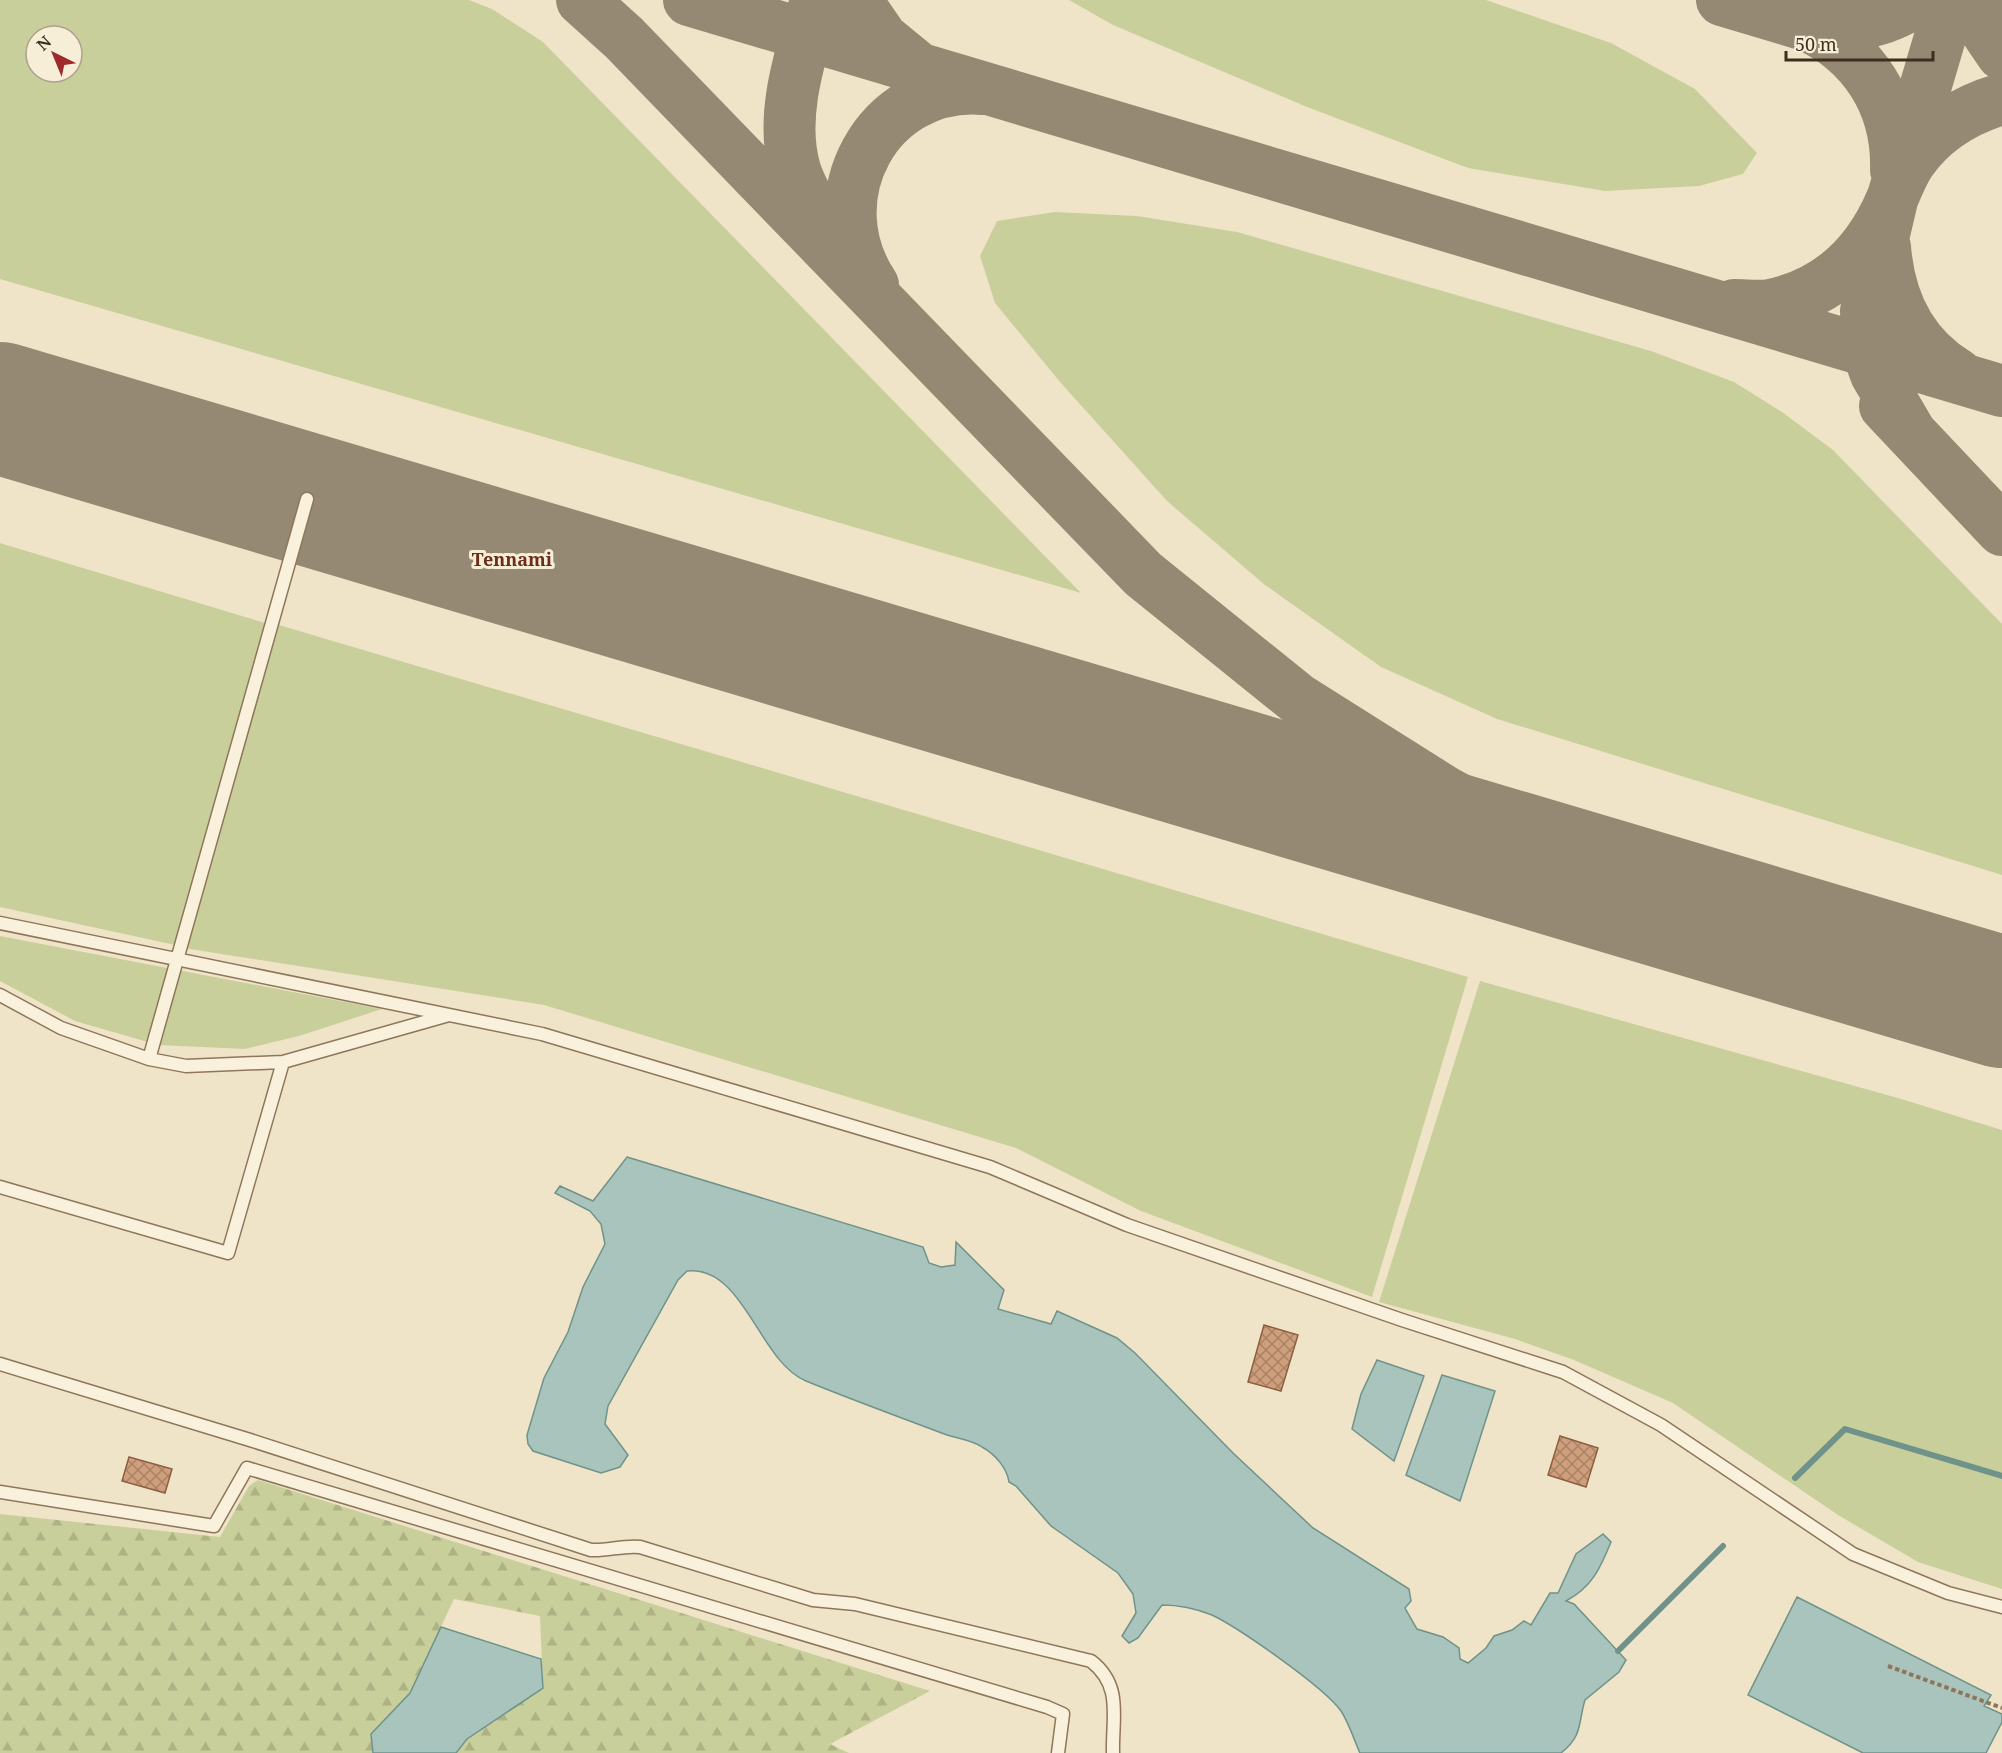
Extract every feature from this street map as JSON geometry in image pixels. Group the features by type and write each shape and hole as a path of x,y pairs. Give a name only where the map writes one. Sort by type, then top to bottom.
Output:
{"lane":[{"path":"149,1059 307,499"},
{"path":"0,923 542,1034 990,1167 1127,1225 1402,1320 1563,1372 1661,1425 1853,1554 1938,1589 2002,1607"},
{"path":"0,995 61,1028 149,1059 186,1066 283,1062 453,1014"},
{"path":"0,1187 228,1253 283,1062"},
{"path":"0,1364 249,1440 591,1550 606,1551 624,1545 640,1547 813,1600 855,1604 1091,1661 1105,1672 1112,1686 1113,1753"},
{"path":"0,1492 214,1526 248,1468 1047,1707 1063,1714 1058,1753"}],"path":[{"path":"1888,1666 2002,1708"}],"green space":[{"path":"0,0 469,0 492,9 543,42 1081,593 0,279"},
{"path":"1069,0 1486,0 1611,43 1695,89 1757,153 1743,174 1699,186 1605,191 1468,168 1307,107 1113,25"},
{"path":"1055,212 1137,216 1237,232 1651,351 1734,382 1782,412 1833,450 2002,624 2002,875 1497,719 1381,667 1265,585 1167,501 1060,382 995,303 980,256 997,221"},
{"path":"0,543 268,624 175,945 0,907"},
{"path":"279,625 1468,977 1372,1297 1141,1211 1016,1148 544,1005 184,948"},
{"path":"0,936 382,1009 299,1036 245,1049 158,1045 75,1021 0,981"},
{"path":"1480,981 1898,1098 2002,1130 2002,1589 1918,1562 1838,1515 1673,1403 1574,1360 1515,1339 1379,1302"},
{"path":"258,1480 930,1691 830,1744 849,1753 456,1753 467,1739 543,1688 540,1616 454,1599 410,1693 371,1734 373,1753 0,1753 0,1514 220,1537 249,1486"}],"water":[{"path":"627,1157 923,1247 929,1263 941,1267 955,1265 956,1242 1004,1290 998,1309 1051,1324 1057,1311 1117,1338 1135,1353 1233,1453 1313,1528 1409,1589 1411,1601 1405,1608 1417,1629 1443,1637 1459,1648 1460,1659 1468,1663 1486,1648 1494,1636 1512,1630 1524,1621 1531,1625 1550,1593 1558,1593 1576,1554 1603,1534 1611,1542 1599,1569 1582,1590 1566,1601 1574,1604 1626,1660 1619,1672 1585,1700 1579,1729 1573,1741 1561,1753 1360,1753 1344,1716 1332,1701 1280,1659 1212,1615 1187,1608 1162,1605 1138,1638 1129,1643 1122,1636 1136,1613 1133,1594 1118,1573 1051,1526 1016,1486 1009,1482 1000,1462 991,1453 972,1442 944,1434 806,1381 790,1371 776,1355 737,1298 723,1283 707,1273 687,1271 678,1280 608,1406 605,1424 628,1455 620,1467 601,1473 533,1451 528,1444 527,1435 544,1378 568,1332 583,1287 605,1244 601,1224 590,1211 555,1193 560,1186 593,1201"},
{"path":"1377,1360 1424,1376 1394,1461 1352,1429 1361,1394"},
{"path":"1442,1375 1495,1391 1460,1501 1406,1475"},
{"path":"1797,1597 1991,1695 1984,1706 2002,1714 2002,1722 1986,1753 1863,1753 1748,1695"},
{"path":"441,1627 541,1659 543,1688 467,1739 456,1753 373,1753 371,1734 410,1693"}],"building":[{"path":"1264,1325 1298,1335 1281,1391 1248,1382"},
{"path":"1560,1436 1598,1448 1586,1487 1548,1475"},
{"path":"129,1457 172,1469 165,1493 122,1481"}],"waterway":[{"path":"1795,1478 1845,1429 2002,1476"},
{"path":"1618,1651 1723,1546"}],"taxiway":[{"path":"582,0 624,38 1143,574 1298,699 1444,791 1624,890"},
{"path":"689,0 2002,391"},
{"path":"816,0 794,85 789,128 795,170 822,224"},
{"path":"856,0 882,38 915,65"},
{"path":"1722,0 1839,35"},
{"path":"1804,24 1835,26 1864,23 1891,15 1918,0"},
{"path":"1910,432 1876,374 1868,352 1866,311 1892,200 1951,0"},
{"path":"1974,0 1987,32 2002,54"},
{"path":"1804,24 1825,35 1844,49 1873,83 1884,102 1891,124 1896,170"},
{"path":"873,285 857,252 851,217 854,183 866,152 886,125 913,104 945,92 983,89"},
{"path":"1734,305 1770,305 1792,299 1829,281 1859,254 1872,237 1883,219 1902,176 1919,150 1950,122 2002,99"},
{"path":"1885,247 1891,285 1905,320 1927,350 1957,374"},
{"path":"1885,406 2002,530"}],"runway":[{"path":"0,408 2002,1002"}],"district":[{"name":"Tennami","path":"512,560"}]}
